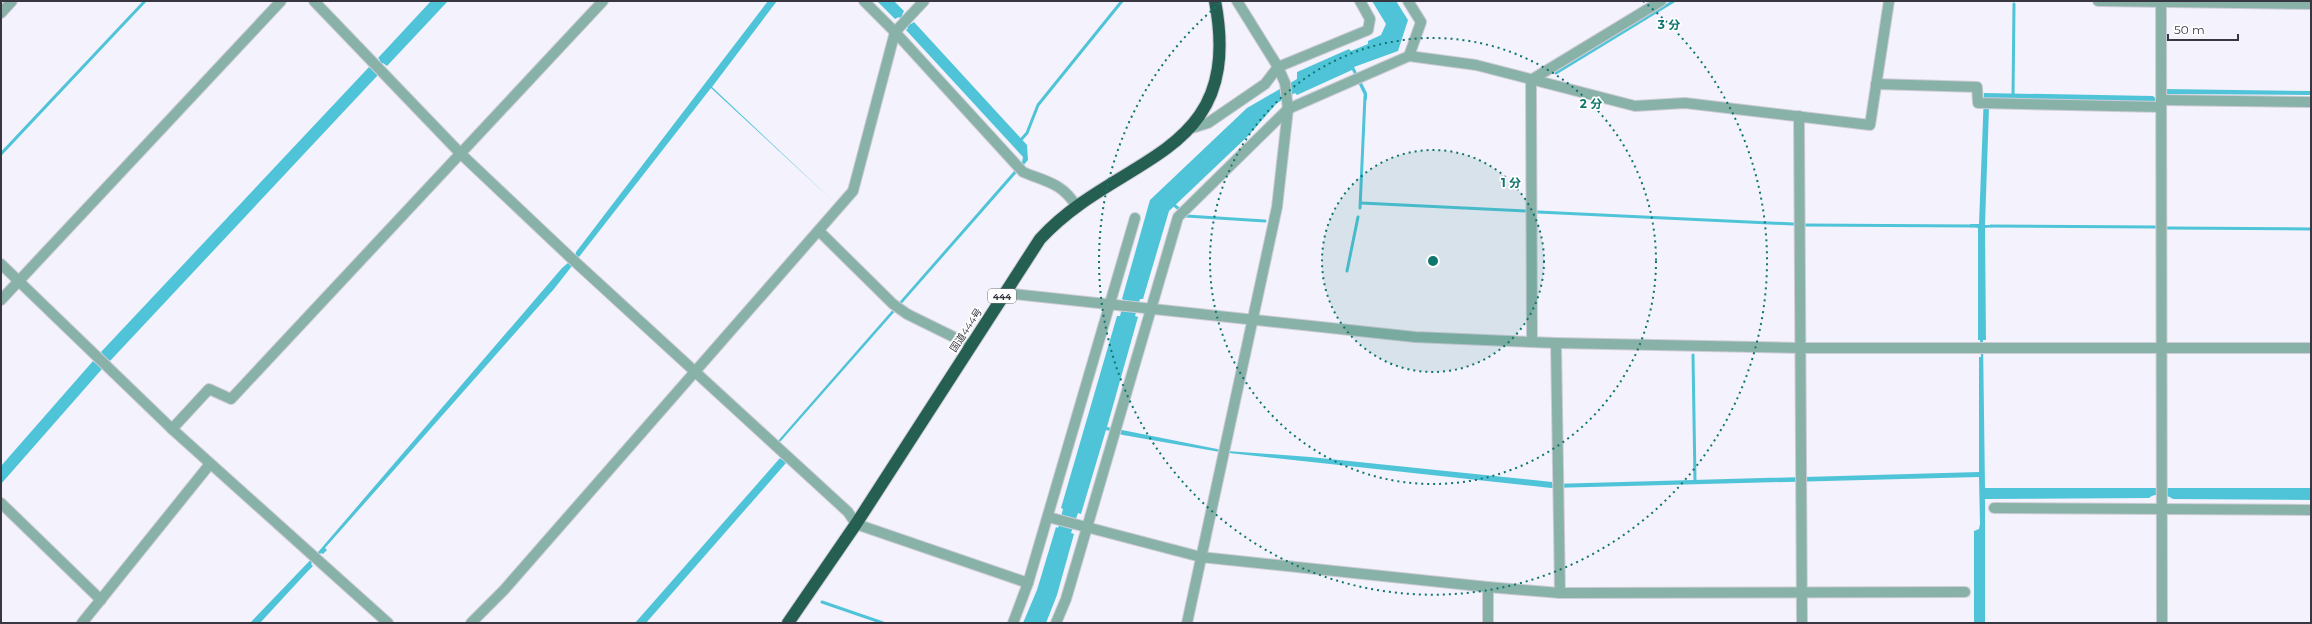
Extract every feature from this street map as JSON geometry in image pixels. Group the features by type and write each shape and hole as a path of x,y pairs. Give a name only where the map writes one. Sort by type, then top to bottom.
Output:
{"highway":[{"name":"国道444号","path":"788,623 856,524 970,345 1040,239 1055,223 1076,206 1155,158 1192,128 1202,112 1216,80 1220,52 1219,22 1215,1"}],"street":[{"path":"1,13 12,1"},
{"path":"1,300 281,1"},
{"path":"314,1 461,154 848,512 856,524 1028,582"},
{"path":"172,429 209,389 231,399 603,1"},
{"path":"864,1 895,32 1019,168 1050,181 1072,199 1076,206"},
{"path":"471,623 504,590 853,191 895,32 924,1"},
{"path":"1187,623 1251,320 1277,207 1288,109 1280,72 1237,1"},
{"path":"1192,128 1208,123 1280,72 1358,40 1368,30 1370,19 1360,1"},
{"path":"1408,1 1420,22 1409,56"},
{"path":"1531,80 1661,1"},
{"path":"1056,623 1066,599 1083,526 1147,309 1178,217 1288,109 1358,79 1370,68 1409,56 1476,65 1635,106 1685,103 1870,125 1889,1"},
{"path":"2098,1 2311,4"},
{"path":"2161,2 2160,348 2162,623"},
{"path":"1531,80 1532,342"},
{"path":"1876,84 1977,87 1978,103 2161,104 2311,102"},
{"path":"1799,116 1802,623"},
{"path":"1013,623 1053,518 1113,305 1135,218"},
{"path":"819,231 897,307 970,345"},
{"path":"1,264 172,429 388,623"},
{"path":"1004,294 1415,337 1556,343 1800,348 2311,348"},
{"path":"1556,343 1560,593"},
{"path":"82,623 210,464"},
{"path":"1,503 101,600"},
{"path":"1994,508 2311,510"},
{"path":"1053,518 1201,557 1488,587 1560,593 1965,592"},
{"path":"1488,587 1488,623"}],"water":[{"path":"431,1 448,1 387,66 383,63 375,72 378,75 110,361 106,358 99,366 102,369 1,484 1,466 93,361 97,364 104,356 101,352 369,67 372,69 380,60 378,58"},
{"path":"768,1 777,1 712,87 834,202 711,88 554,289 325,548 327,550 323,554 321,553 311,564 313,566 260,623 250,623 319,551 562,268 575,257 576,252"},
{"path":"877,1 894,1 904,11 902,15 911,24 914,22 1027,145 1028,160 780,442 786,463 646,623 635,623 780,458 782,460 777,442 1022,162 1023,157 906,30 908,28 899,17 895,19"},
{"path":"1372,1 1396,1 1408,20 1398,51 1354,67 1367,93 1367,100 1364,99 1364,95 1352,70 1297,95 1295,93 1277,103 1249,135 1169,211 1143,299 1140,299 1135,316 1138,317 1107,427 1227,451 1310,457 1552,482 1552,484 1979,472 1979,357 1981,357 1980,340 1978,340 1978,228 1970,227 1970,224 1979,224 1984,93 2153,96 2157,100 2153,102 1989,107 1985,225 1994,225 1994,227 1985,228 1986,340 1983,340 1985,488 2311,488 2311,500 2173,499 2165,495 2155,495 2149,498 1985,499 1985,623 1974,623 1974,531 1979,529 1980,524 1979,477 1551,488 1220,452 1123,435 1106,430 1081,514 1078,513 1071,533 1074,534 1057,595 1046,623 1023,623 1037,590 1056,527 1058,528 1063,509 1061,508 1117,316 1120,316 1124,300 1122,299 1150,200 1247,108 1297,79 1297,72 1349,49 1351,51 1368,44 1368,41 1381,35 1386,24"},
{"path":"2164,89 2311,91 2311,95 2165,94"}],"waterway":[{"path":"1,154 145,1"},
{"path":"1019,142 1027,133 1038,105 1122,1"},
{"path":"1556,73 1674,1"},
{"path":"2013,97 2014,4"},
{"path":"1360,208 1365,96"},
{"path":"1361,203 1528,211"},
{"path":"1174,205 1179,209"},
{"path":"1538,212 1793,224"},
{"path":"1186,216 1265,221"},
{"path":"1347,271 1358,217"},
{"path":"1804,225 1973,226"},
{"path":"1991,226 2155,227"},
{"path":"2166,228 2311,229"},
{"path":"1693,355 1695,481"},
{"path":"822,602 883,623"}]}
